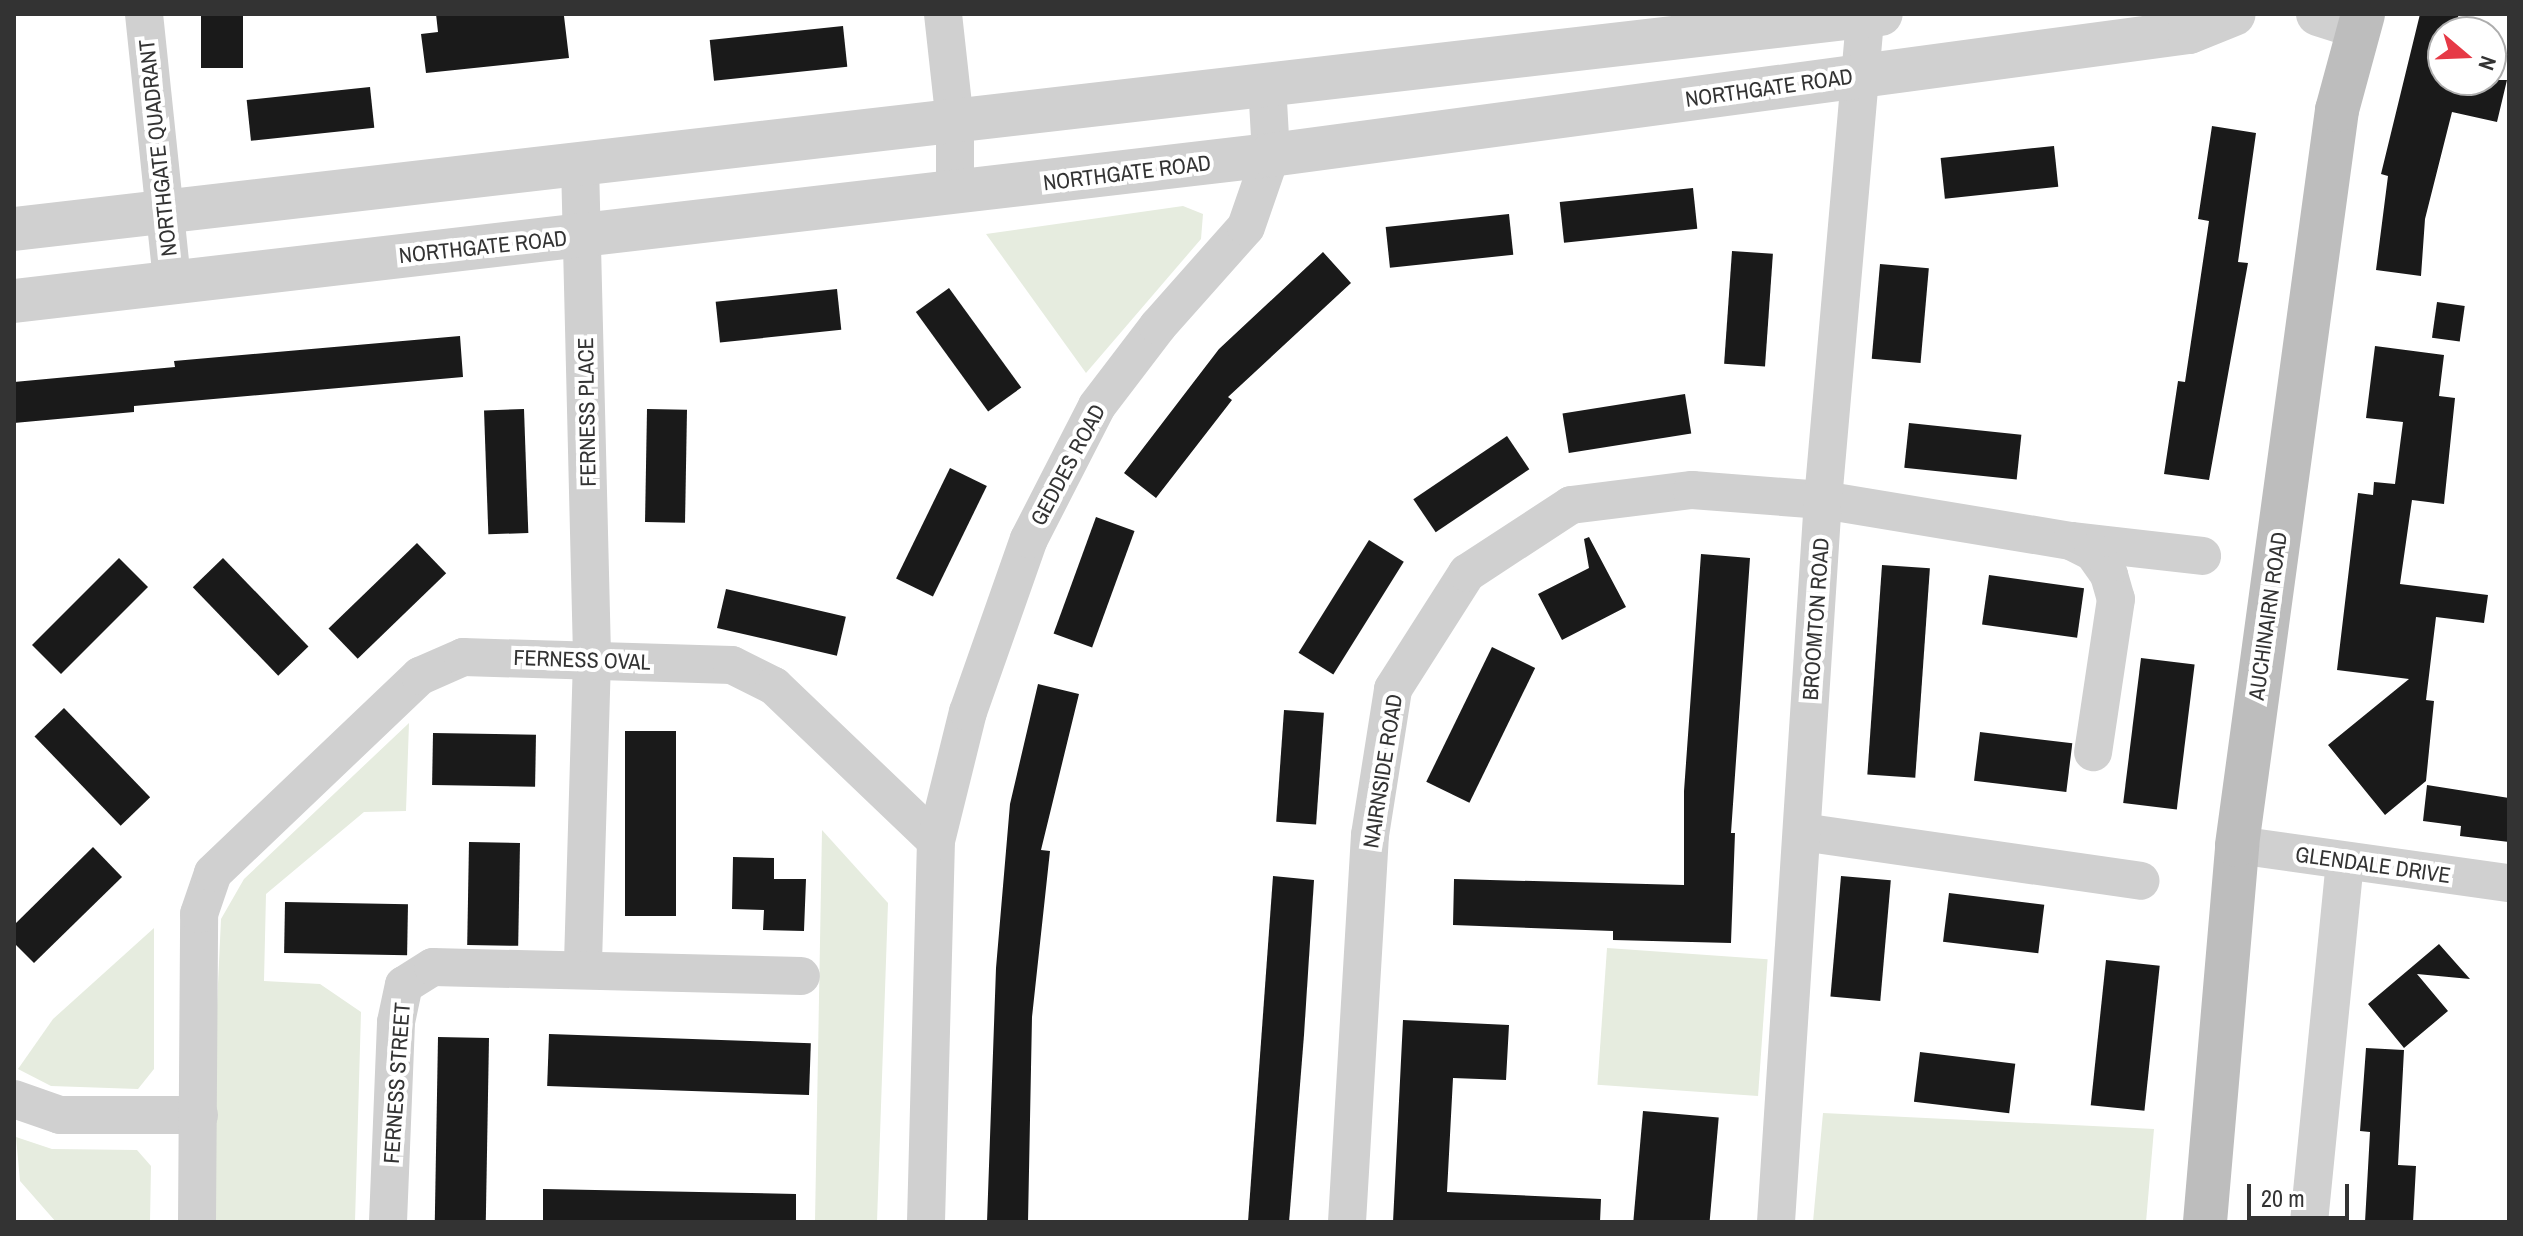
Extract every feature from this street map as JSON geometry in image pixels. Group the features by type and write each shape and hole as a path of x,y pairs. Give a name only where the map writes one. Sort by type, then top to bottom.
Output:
{"main road":[{"name":"AUCHINAIRN ROAD","path":"2205,1222 2237,845 2337,110 2361,20"}],"street":[{"name":"NORTHGATE QUADRANT","path":"144,14 172,282"},
{"path":"943,14 955,122 955,194"},
{"name":"NORTHGATE ROAD","path":"14,301 1271,155 2189,32 2234,14"},
{"path":"2318,14 2361,20"},
{"path":"14,229 1873,15"},
{"name":"BROOMTON ROAD","path":"1776,1222 1823,500 1858,75 1873,15"},
{"name":"GEDDES ROAD","path":"936,841 968,712 1029,539 1097,406 1158,326 1246,227 1271,155 1267,83"},
{"name":"FERNESS PLACE","path":"580,164 592,659"},
{"name":"NAIRNSIDE ROAD","path":"1347,1222 1370,835 1393,689 1467,573 1571,505 1692,490 1823,500 2071,541 2202,556"},
{"path":"2071,541 2093,552 2109,575 2116,599 2093,752"},
{"name":"FERNESS OVAL","path":"197,1222 199,914 213,873 420,676 463,657 732,665 774,686 936,841"},
{"path":"583,968 592,659"},
{"path":"1802,832 2140,881"},
{"path":"926,1222 936,841"},
{"name":"GLENDALE DRIVE","path":"2237,845 2345,863 2509,883"},
{"path":"2309,1222 2345,863"},
{"name":"FERNESS STREET","path":"388,1222 396,1022 404,985 433,967 583,968 801,976"},
{"path":"14,1099 60,1115 199,1115"}],"shaded area":[{"path":"1183,206 1203,214 1201,239 1086,373 986,234"},
{"path":"409,723 406,811 364,812 266,894 264,981 320,984 361,1012 355,1222 207,1222 221,919 244,879"},
{"path":"822,830 888,903 877,1222 815,1222"},
{"path":"154,928 154,1069 138,1089 51,1086 18,1069 53,1019"},
{"path":"1607,948 1768,959 1758,1096 1597,1085"},
{"path":"1823,1113 2154,1129 2146,1222 1813,1222"},
{"path":"16,1137 52,1149 137,1150 151,1166 150,1222 56,1222 20,1181"}],"building":[{"path":"201,14 243,14 243,68 201,68"},
{"path":"436,14 564,16 569,58 426,73 421,34 438,32"},
{"path":"2420,14 2459,14 2427,16 2427,96 2503,96 2497,122 2452,112 2425,219 2421,276 2376,270 2388,176 2381,174"},
{"path":"843,26 847,67 714,81 710,40"},
{"path":"370,87 374,128 251,141 247,100"},
{"path":"2212,126 2256,133 2238,262 2248,263 2209,480 2164,474 2178,381 2185,382 2209,221 2198,219"},
{"path":"2054,146 2058,187 1945,199 1941,158"},
{"path":"1693,188 1697,229 1564,243 1560,202"},
{"path":"1509,214 1513,255 1390,268 1386,227"},
{"path":"1732,251 1773,254 1765,367 1724,364"},
{"path":"1323,252 1351,283 1228,397 1232,400 1156,498 1124,473 1219,349"},
{"path":"1880,264 1929,268 1921,363 1872,359"},
{"path":"949,288 1021,388 988,412 916,312"},
{"path":"837,289 841,330 720,343 716,302"},
{"path":"2437,302 2465,306 2460,342 2432,338"},
{"path":"460,336 463,377 134,406 134,412 14,423 14,382 175,367 174,361"},
{"path":"2375,346 2444,355 2439,396 2455,398 2444,504 2412,500 2400,584 2488,595 2484,623 2436,617 2426,700 2434,701 2426,781 2385,815 2328,745 2409,679 2337,670 2358,493 2373,495 2374,482 2395,484 2403,422 2366,418"},
{"path":"1685,394 1691,434 1569,453 1563,413"},
{"path":"524,409 528,533 488,534 484,410"},
{"path":"647,409 687,410 685,523 645,522"},
{"path":"1909,423 2021,435 2017,480 1904,468"},
{"path":"1507,436 1529,469 1436,532 1413,499"},
{"path":"950,468 987,486 933,597 896,579"},
{"path":"1096,517 1135,531 1092,648 1054,634"},
{"path":"1589,537 1626,607 1562,640 1538,594 1589,568 1584,539"},
{"path":"1369,540 1404,562 1333,675 1299,653"},
{"path":"417,543 446,573 358,659 329,628"},
{"path":"1701,554 1750,558 1731,833 1735,833 1731,943 1613,940 1613,931 1453,925 1454,879 1684,885 1684,791"},
{"path":"119,558 148,587 61,674 32,645"},
{"path":"223,558 308,646 278,676 193,587"},
{"path":"1882,565 1930,568 1915,778 1867,774"},
{"path":"1989,575 2084,588 2077,638 1982,625"},
{"path":"726,589 846,617 837,656 717,628"},
{"path":"1492,647 1535,668 1469,803 1426,782"},
{"path":"2141,658 2195,665 2177,809 2123,803"},
{"path":"1038,684 1079,694 1041,850 1050,851 1032,1017 1028,1222 987,1222 996,968 1010,804"},
{"path":"64,708 150,797 121,826 35,736"},
{"path":"1284,710 1324,713 1316,825 1276,822"},
{"path":"625,731 676,731 676,916 625,916"},
{"path":"1980,732 2072,743 2066,792 1974,781"},
{"path":"433,733 536,735 535,787 432,785"},
{"path":"2427,785 2509,798 2509,842 2460,836 2461,826 2423,821"},
{"path":"469,842 520,843 518,946 467,945"},
{"path":"93,847 122,877 34,963 14,943 14,925"},
{"path":"733,857 774,858 774,879 806,879 804,931 763,930 764,910 732,909"},
{"path":"1273,876 1314,880 1304,1035 1289,1222 1248,1222"},
{"path":"1841,876 1891,880 1880,1001 1830,997"},
{"path":"1949,893 2044,905 2038,953 1943,942"},
{"path":"285,902 408,904 407,955 284,953"},
{"path":"2439,944 2470,979 2417,974 2448,1011 2404,1048 2368,1004"},
{"path":"2106,960 2160,966 2144,1111 2091,1105"},
{"path":"1403,1020 1509,1025 1506,1080 1453,1078 1447,1192 1601,1199 1600,1222 1393,1222"},
{"path":"549,1034 811,1043 809,1095 547,1086"},
{"path":"438,1037 489,1038 486,1222 435,1222"},
{"path":"2366,1048 2404,1050 2398,1165 2416,1166 2413,1222 2365,1222 2370,1132 2360,1131"},
{"path":"1920,1052 2015,1064 2009,1113 1914,1102"},
{"path":"1643,1111 1719,1118 1710,1222 1633,1222"},
{"path":"543,1189 796,1194 796,1222 543,1222"}]}
